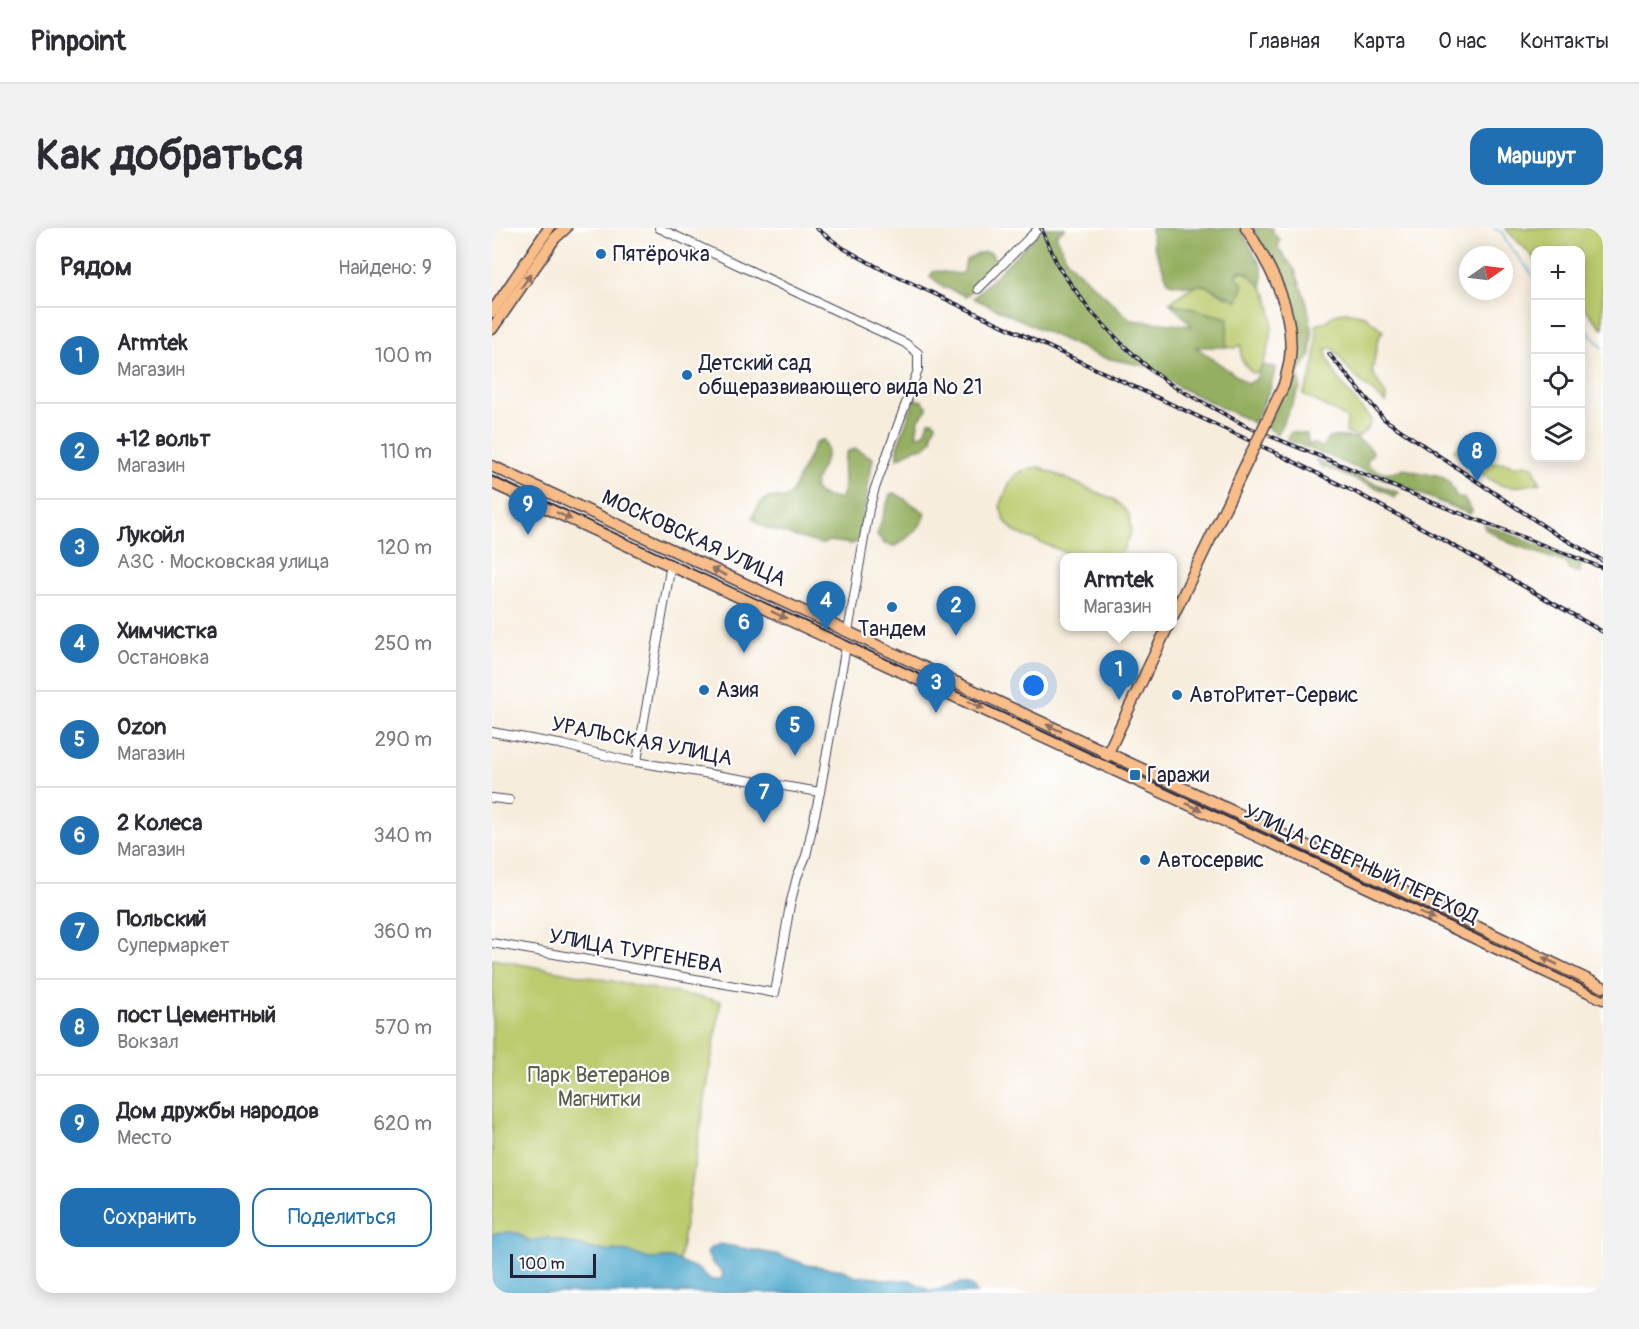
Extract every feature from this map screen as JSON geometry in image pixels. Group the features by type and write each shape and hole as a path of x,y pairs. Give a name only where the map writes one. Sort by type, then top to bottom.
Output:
{"main road":[{"path":"492,312 549,228"},
{"path":"492,329 555,238 566,228"},
{"path":"1177,608 1284,385 1290,358 1290,332 1282,292 1263,254 1246,228"},
{"name":"МОСКОВСКАЯ УЛИЦА","path":"492,466 1107,753"},
{"name":"МОСКОВСКАЯ УЛИЦА","path":"492,483 1102,764"},
{"path":"1102,764 1166,631"},
{"path":"846,646 848,632"},
{"name":"УЛИЦА СЕВЕРНЫЙ ПЕРЕХОД","path":"1107,753 1603,987"},
{"name":"УЛИЦА СЕВЕРНЫЙ ПЕРЕХОД","path":"1102,764 1603,999"}],"street":[{"path":"659,228 910,345 918,353 920,358 918,370 869,509 848,632"},
{"path":"978,289 1039,228"},
{"path":"637,761 671,564"},
{"path":"820,792 846,646"},
{"name":"УРАЛЬСКАЯ УЛИЦА","path":"492,732 637,761 820,792"},
{"name":"УЛИЦА ТУРГЕНЕВА","path":"492,944 775,993 790,905 797,877 806,856 820,792"},
{"path":"492,798 509,800"}],"green space":[{"path":"1044,228 1065,228 1056,235 1068,262 1131,320 1192,326 1170,303 1228,318 1226,347 1196,347 1248,384 1255,380 1263,365 1276,367 1270,389 1254,423 1177,386 1150,367 1101,357 973,298"},
{"path":"1151,228 1240,228 1262,268 1262,287 1249,274 1240,270 1236,276 1244,285 1238,301 1204,285 1169,283 1153,245"},
{"path":"1252,228 1273,228 1272,232 1280,241 1278,248 1295,270 1307,304 1312,329 1311,354 1299,373 1300,388 1277,434 1267,427 1285,389 1294,323 1288,295 1273,262"},
{"path":"1505,228 1603,228 1603,329 1585,309 1585,246 1531,246 1531,255"},
{"path":"985,252 991,253 995,260 993,271 966,296 944,287 930,276 936,271 960,274 964,271 966,260"},
{"path":"1242,271 1255,278 1264,289 1272,316 1269,346 1258,372 1252,373 1241,359 1241,345 1235,348 1226,347 1227,318 1170,303 1192,287 1197,286 1210,288 1227,298 1236,276"},
{"path":"1346,312 1365,316 1383,331 1378,339 1372,372 1386,396 1386,403 1350,372 1333,348 1325,349 1332,369 1371,420 1369,427 1357,438 1346,432 1347,419 1303,394 1310,379 1314,361 1316,325 1336,314"},
{"path":"915,399 927,406 919,419 916,434 918,436 925,433 929,421 933,421 936,424 932,440 925,447 914,449 898,458 898,444"},
{"path":"1292,432 1307,434 1308,444 1316,444 1321,448 1328,438 1347,437 1358,440 1373,452 1366,463 1375,469 1394,472 1404,468 1440,476 1451,486 1456,496 1464,499 1472,510 1470,514 1288,440 1288,435"},
{"path":"824,440 827,449 826,457 814,487 817,492 825,496 840,499 844,487 845,456 848,451 856,449 873,458 859,542 851,544 830,541 821,544 769,529 760,525 752,517 763,500 782,499 790,495 814,446 818,441"},
{"path":"1460,445 1482,460 1506,463 1515,467 1524,464 1533,466 1540,483 1510,487 1496,483 1453,450"},
{"path":"1315,459 1399,493 1394,498 1385,491 1321,466"},
{"path":"1039,467 1115,500 1129,514 1131,532 1122,553 1067,553 1015,532 1005,521 1000,507 1012,479 1022,471"},
{"path":"895,493 926,513 925,518 910,536 895,546 885,544 877,535 890,494"},
{"path":"1484,524 1581,562 1580,572 1569,570 1566,563 1510,543 1485,529"},
{"name":"Парк Ветеранов Магнитки","path":"492,959 721,1001 679,1261 671,1258 649,1259 620,1250 596,1250 549,1238 531,1241 517,1233 492,1234"}],"water":[{"path":"517,1233 528,1241 549,1238 596,1250 629,1252 649,1259 671,1258 696,1268 712,1280 721,1279 723,1273 712,1263 707,1253 710,1248 720,1244 780,1255 807,1265 844,1270 856,1277 910,1280 930,1291 962,1283 973,1287 977,1293 492,1293 492,1234"}],"waterway":[{"path":"1494,228 1503,234 1505,240 1531,273"},
{"path":"1585,329 1603,348"}],"tram line":[{"path":"492,476 1356,877 1603,995"}],"railway":[{"path":"816,228 843,248 881,269 1272,451 1357,493 1435,535 1603,632"},
{"path":"1041,228 1059,268 1089,309 1122,344 1173,386 1248,427 1449,509 1603,568"},
{"path":"1329,354 1384,419 1554,533 1603,561"}],"place":[{"name":"Пятёрочка","path":"601,254"},
{"name":"Детский сад общеразвивающего вида № 21","path":"687,375"},
{"name":"пост Цементный","path":"1477,482"},
{"name":"Дом дружбы народов","path":"528,535"},
{"name":"Тандем","path":"892,607"},
{"name":"Химчистка","path":"826,631"},
{"name":"+12 вольт","path":"956,636"},
{"name":"2 Колеса","path":"744,653"},
{"name":"Азия","path":"704,690"},
{"name":"АвтоРитет-Сервис","path":"1177,695"},
{"name":"Armtek","path":"1119,700"},
{"name":"Лукойл","path":"936,713"},
{"name":"Ozon","path":"795,756"},
{"name":"Гаражи","path":"1135,775"},
{"name":"Польский","path":"764,823"},
{"name":"Автосервис","path":"1145,860"}]}
